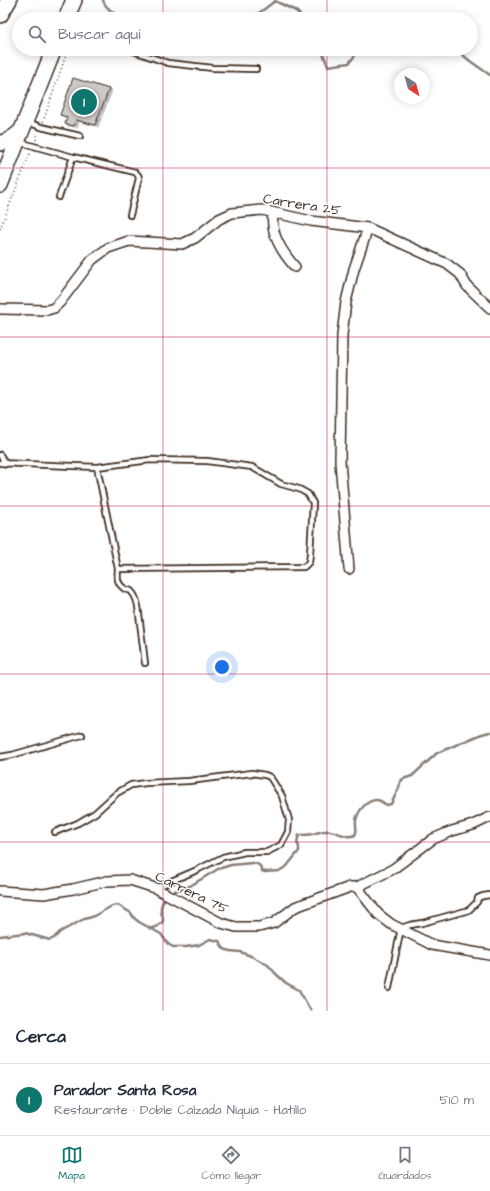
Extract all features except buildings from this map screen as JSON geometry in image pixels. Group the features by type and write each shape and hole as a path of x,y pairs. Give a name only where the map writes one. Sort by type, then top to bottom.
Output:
{"highway":[{"path":"0,14 9,0"},
{"path":"69,12 74,0"},
{"path":"0,185 51,56"},
{"path":"0,142 3,143 13,139 22,131"}],"street":[{"name":"Carrera 25","path":"0,309 47,310 54,308 92,260 108,248 129,241 182,244 195,238 218,219 232,213 262,210 311,221 368,228 447,264 460,274 467,286 490,308"},
{"path":"273,213 272,222 280,247 295,267"},
{"path":"349,569 340,462 342,335 346,302 354,269 368,228"},
{"name":"Carrera 75","path":"0,891 44,894 107,881 130,880 155,888 221,923 236,927 259,927 274,923 295,907 357,887 393,869 433,839 452,831 473,826 490,817"},
{"path":"357,887 378,914 391,924 432,945 490,955"}],"lane":[{"path":"148,56 168,63 213,68 256,70"},
{"path":"22,131 40,127 80,136"},
{"path":"22,131 73,157 135,172 139,178 130,215"},
{"path":"59,197 73,157"},
{"path":"0,455 6,464"},
{"path":"0,463 97,468 150,460 207,461 252,467 281,484 299,489 308,494 313,503 309,562 304,567 118,570"},
{"path":"97,468 118,570 117,577 119,583 124,588 131,591 138,606 145,663"},
{"path":"0,757 82,735"},
{"path":"55,832 78,823 95,813 117,793 131,785 189,781 252,773 265,775 270,778 282,796 289,820 288,832 281,845 268,852 245,852 223,857 155,888"},
{"path":"388,988 401,928 469,910 477,902 478,898 490,895"}],"waterway":[{"path":"103,0 113,12"},
{"path":"260,12 275,1 297,12"},
{"path":"324,56 328,66 349,63 354,56"},
{"path":"464,56 490,75"},
{"path":"169,893 190,886 218,869 231,865 252,863 260,866 262,871 265,872 279,871 287,866 299,851 297,842 299,835 309,835 323,831 346,836 355,835 357,817 361,809 370,801 378,800 386,805 391,804 399,788 400,782 403,779 412,776 437,753 490,732"},
{"path":"150,929 162,922 161,907 166,896"},
{"path":"0,936 25,933 50,940 60,932 84,919 92,917 112,906 118,905 131,913 139,922 161,934 168,944 173,947 199,945 210,939 219,941 224,949 240,952 268,965 286,983 299,990 311,1011"}],"place":[{"name":"Parador Santa Rosa","path":"84,102"}]}
